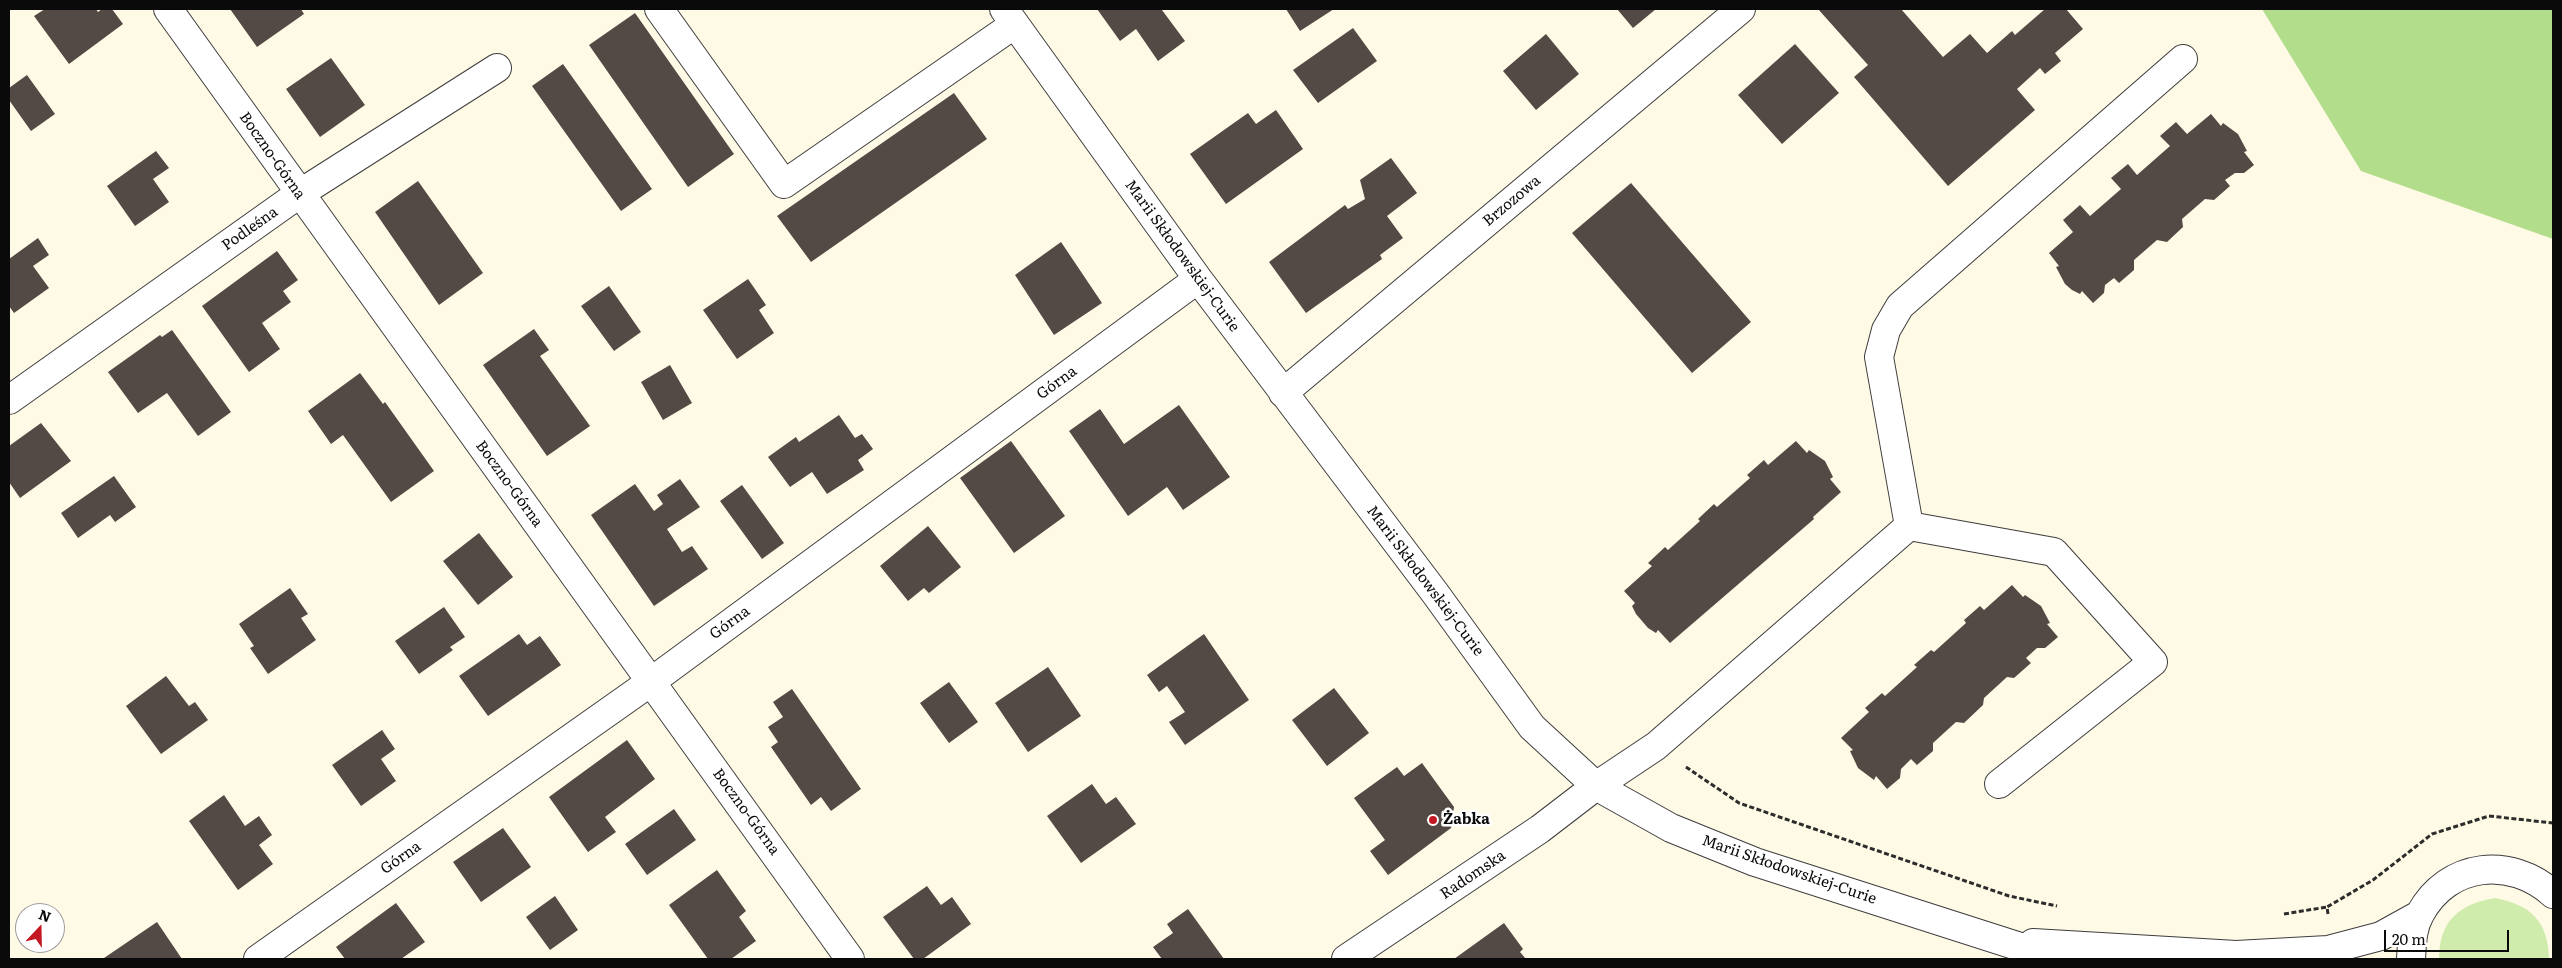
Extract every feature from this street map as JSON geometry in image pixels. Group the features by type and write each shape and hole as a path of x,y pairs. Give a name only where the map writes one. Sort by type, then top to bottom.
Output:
{"street":[{"name":"Boczno-Górna","path":"168,9 299,194 652,680 850,959"},
{"path":"659,9 784,184 1010,16"},
{"name":"Brzozowa","path":"1283,393 1741,9"},
{"name":"Marii Skłodowskiej-Curie","path":"1010,16 1198,279 1429,585 1532,727 1596,786 1671,828 1755,862 2058,959"},
{"path":"1999,784 2153,662 2054,552 1909,526 1879,357 1886,330 1900,306 2183,59"},
{"name":"Podleśna","path":"9,400 299,194 497,68"},
{"name":"Górna","path":"258,959 652,680 1198,279"},
{"name":"Radomska","path":"1346,959 1540,829 1596,786 1656,746 1909,526"},
{"path":"2411,959 2412,938 2419,915 2432,896 2451,880 2473,871 2497,869 2521,873 2549,886"},
{"name":"Marii Skłodowskiej-Curie","path":"2007,942 2236,955 2328,950 2380,936 2419,915"}],"path":[{"path":"1656,746 1739,803 2009,896 2062,907"},
{"path":"2275,915 2327,907"}],"green space":[{"path":"2262,9 2553,9 2553,239 2361,171"},
{"path":"2495,898 2518,905 2528,910 2535,917 2545,934 2549,959 2439,959 2443,934 2454,916 2471,905"}],"building":[{"path":"45,9 96,9 98,12 102,9 112,9 123,24 69,64 34,16"},
{"path":"230,9 301,9 304,14 257,47"},
{"path":"1097,9 1164,9 1162,10 1185,41 1158,61 1136,29 1120,41"},
{"path":"1286,9 1334,9 1300,31"},
{"path":"1617,9 1656,9 1633,28"},
{"path":"1818,9 1901,9 1943,57 1970,34 1987,53 2012,31 2015,35 2045,9 2066,9 2083,29 2055,53 2061,61 2045,74 2040,68 2017,89 2035,110 1948,186 1854,77 1868,65"},
{"path":"635,13 734,154 688,187 589,45"},
{"path":"1353,28 1377,61 1318,103 1293,70"},
{"path":"1546,34 1579,74 1536,110 1503,71"},
{"path":"1795,44 1839,93 1782,144 1738,95"},
{"path":"331,58 365,105 320,137 286,89"},
{"path":"563,64 652,189 621,211 532,86"},
{"path":"27,75 55,114 31,131 9,100 9,88"},
{"path":"954,93 987,139 811,262 777,216"},
{"path":"1276,110 1303,149 1226,204 1190,154 1248,113 1256,124"},
{"path":"2211,114 2221,126 2223,123 2238,134 2247,151 2244,152 2254,165 2244,173 2235,173 2225,180 2230,186 2214,200 2205,199 2182,219 2183,227 2167,242 2157,240 2134,260 2134,270 2119,283 2114,278 2105,285 2104,293 2093,303 2082,291 2080,294 2072,290 2065,284 2056,267 2059,266 2049,253 2073,232 2063,220 2080,205 2090,216 2121,189 2111,178 2128,164 2137,175 2170,146 2160,136 2176,122 2187,134"},
{"path":"156,151 169,168 153,179 169,202 135,226 107,186"},
{"path":"1391,158 1417,193 1387,216 1403,238 1380,255 1382,259 1306,313 1269,262 1345,205 1348,209 1365,199 1360,180"},
{"path":"418,181 483,273 439,305 375,212"},
{"path":"1631,183 1751,322 1692,373 1572,233"},
{"path":"38,238 49,255 33,266 49,288 14,313 9,306 9,259"},
{"path":"1061,242 1102,303 1054,335 1015,275"},
{"path":"277,251 298,280 283,291 291,302 262,323 280,349 249,372 202,306"},
{"path":"748,279 766,305 759,310 774,333 737,359 703,310"},
{"path":"609,286 641,332 614,351 581,306"},
{"path":"534,329 549,350 540,356 590,426 547,456 483,365"},
{"path":"172,330 231,412 198,436 167,393 138,413 108,372 160,335 162,337"},
{"path":"670,365 692,403 663,420 641,382"},
{"path":"360,373 383,404 385,402 434,471 391,502 343,435 331,444 308,411"},
{"path":"1179,405 1230,477 1183,510 1167,487 1128,516 1069,431 1100,409 1124,444"},
{"path":"839,415 855,438 862,434 873,449 858,460 864,470 827,494 812,472 790,487 768,457 796,437 799,442"},
{"path":"41,423 71,461 20,498 9,482 9,446"},
{"path":"1011,441 1065,516 1014,553 960,478"},
{"path":"1796,441 1807,453 1809,450 1825,461 1833,477 1830,479 1841,492 1813,517 1814,519 1670,643 1658,630 1656,633 1648,628 1636,614 1632,606 1635,603 1624,591 1652,566 1648,563 1665,547 1668,550 1700,521 1698,519 1714,504 1717,507 1750,478 1747,475 1764,460 1768,465"},
{"path":"114,476 136,507 115,522 110,515 78,538 61,513"},
{"path":"680,479 700,507 667,529 682,552 692,546 708,569 654,606 591,515 635,484 654,511 663,504 657,495"},
{"path":"742,485 784,543 762,559 720,501"},
{"path":"928,526 961,567 929,593 924,588 908,601 880,566"},
{"path":"479,533 513,577 478,605 443,561"},
{"path":"2012,585 2023,597 2025,595 2041,606 2050,623 2047,624 2058,637 2045,648 2037,648 2026,658 2031,663 2014,678 2007,677 1984,698 1983,705 1964,723 1956,722 1933,743 1933,751 1917,765 1911,759 1901,769 1900,778 1887,789 1876,776 1874,780 1858,768 1850,751 1853,750 1841,738 1869,712 1865,708 1882,693 1885,696 1917,667 1914,665 1931,650 1934,652 1966,623 1964,620 1980,606 1984,610"},
{"path":"290,588 308,614 301,618 316,640 268,674 250,648 254,646 239,624"},
{"path":"444,607 465,637 450,647 453,650 419,674 395,641"},
{"path":"519,634 527,645 540,636 561,665 488,716 459,676"},
{"path":"1204,634 1249,700 1185,745 1169,722 1185,712 1167,686 1159,692 1147,675"},
{"path":"1048,667 1081,716 1028,752 995,703"},
{"path":"166,676 189,706 195,702 208,720 161,754 126,706"},
{"path":"949,682 978,722 949,743 920,703"},
{"path":"1334,688 1369,733 1327,766 1292,720"},
{"path":"792,689 861,789 831,811 821,797 811,805 771,747 778,742 768,727 783,717 773,702"},
{"path":"382,730 395,749 381,759 396,781 361,806 332,765"},
{"path":"627,740 655,779 605,817 616,832 588,852 549,797"},
{"path":"1422,763 1454,807 1451,828 1388,875 1370,851 1385,840 1354,798 1397,767 1404,776"},
{"path":"1092,784 1106,804 1116,797 1136,824 1081,863 1047,816"},
{"path":"224,795 245,826 259,816 272,835 259,845 273,864 238,890 189,821"},
{"path":"674,809 696,840 647,875 625,844"},
{"path":"503,828 531,867 481,902 453,862"},
{"path":"717,870 746,911 739,917 756,941 731,959 708,959 669,905"},
{"path":"927,886 941,905 952,897 971,924 923,959 914,959 883,917"},
{"path":"555,896 578,930 550,950 526,917"},
{"path":"396,903 425,942 401,959 345,959 336,947"},
{"path":"1188,909 1224,959 1162,959 1153,947 1173,933 1167,924"},
{"path":"157,922 182,959 104,958"},
{"path":"1504,923 1523,949 1520,952 1526,959 1454,959"}],"place":[{"name":"Żabka","path":"1433,820"}]}
